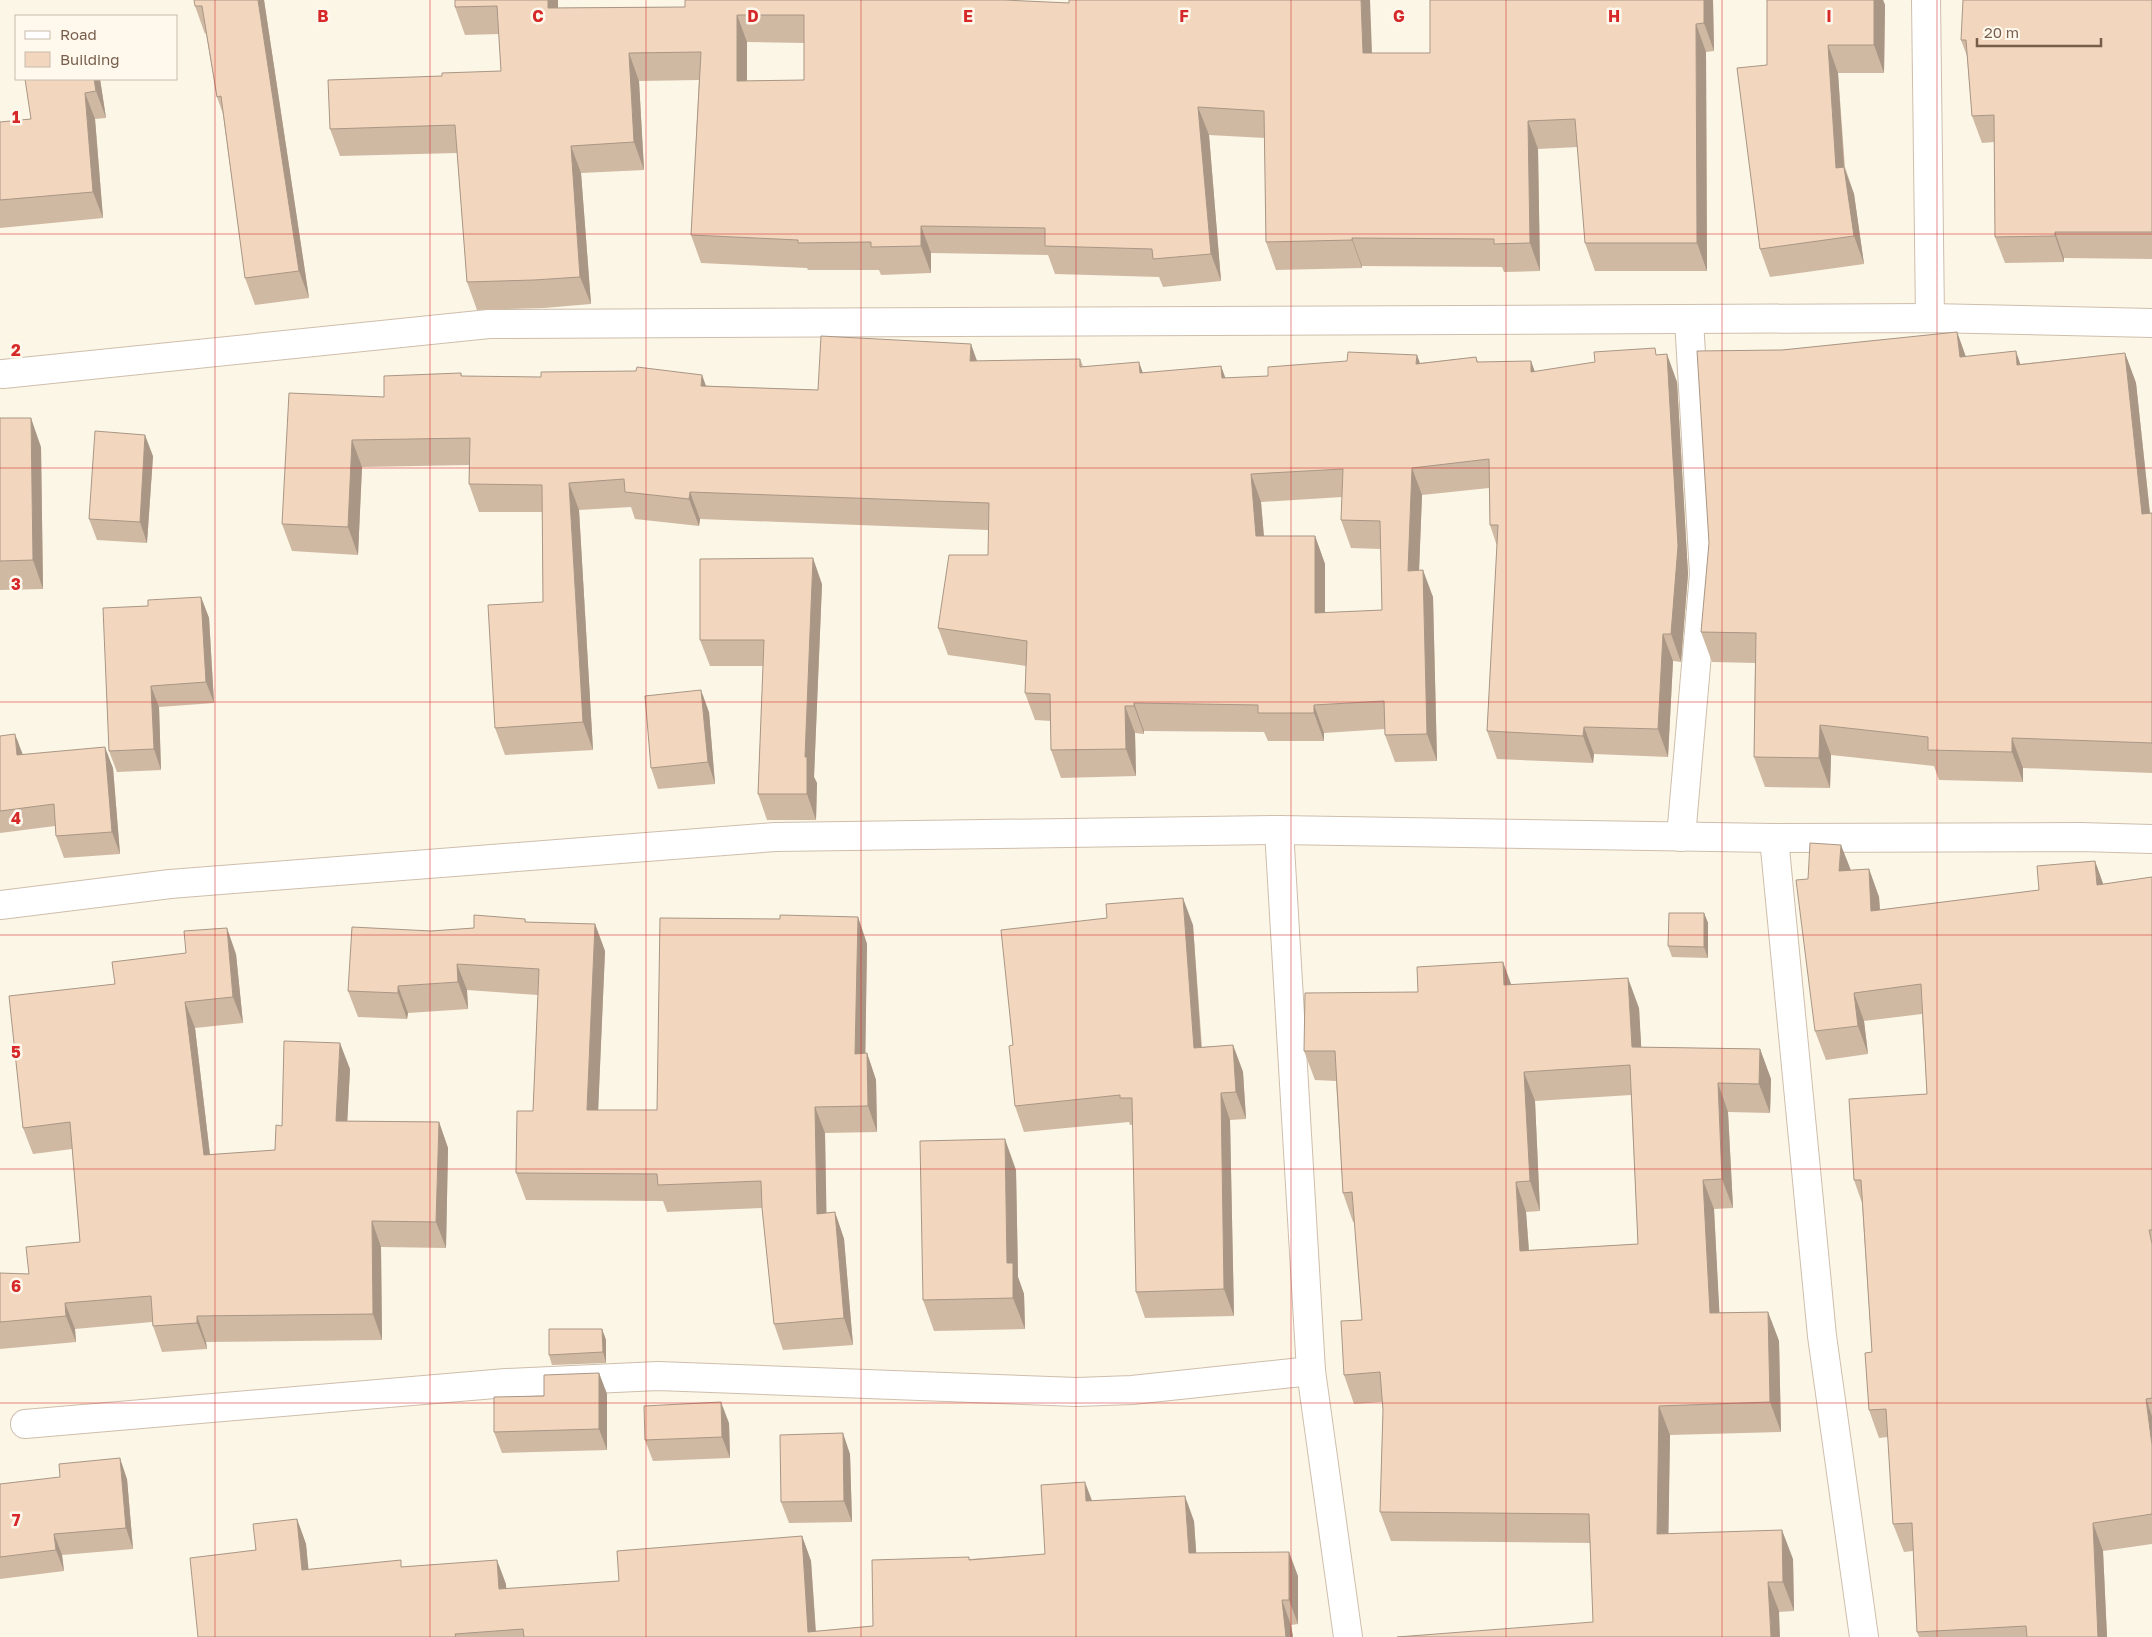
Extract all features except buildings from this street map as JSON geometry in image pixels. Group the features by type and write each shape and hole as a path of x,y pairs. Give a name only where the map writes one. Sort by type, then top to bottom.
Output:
{"street":[{"path":"1926,0 1930,318"},
{"path":"3,374 488,324 1930,318 2152,323"},
{"path":"1681,837 1704,574 1689,320"},
{"path":"1279,830 1311,1371 1348,1637"},
{"path":"0,905 180,883 775,837 1279,830 1774,838 2080,837 2152,839"},
{"path":"1774,838 1822,1336 1864,1637"},
{"path":"25,1424 506,1383 649,1376 1077,1392 1132,1390 1311,1371"}]}
